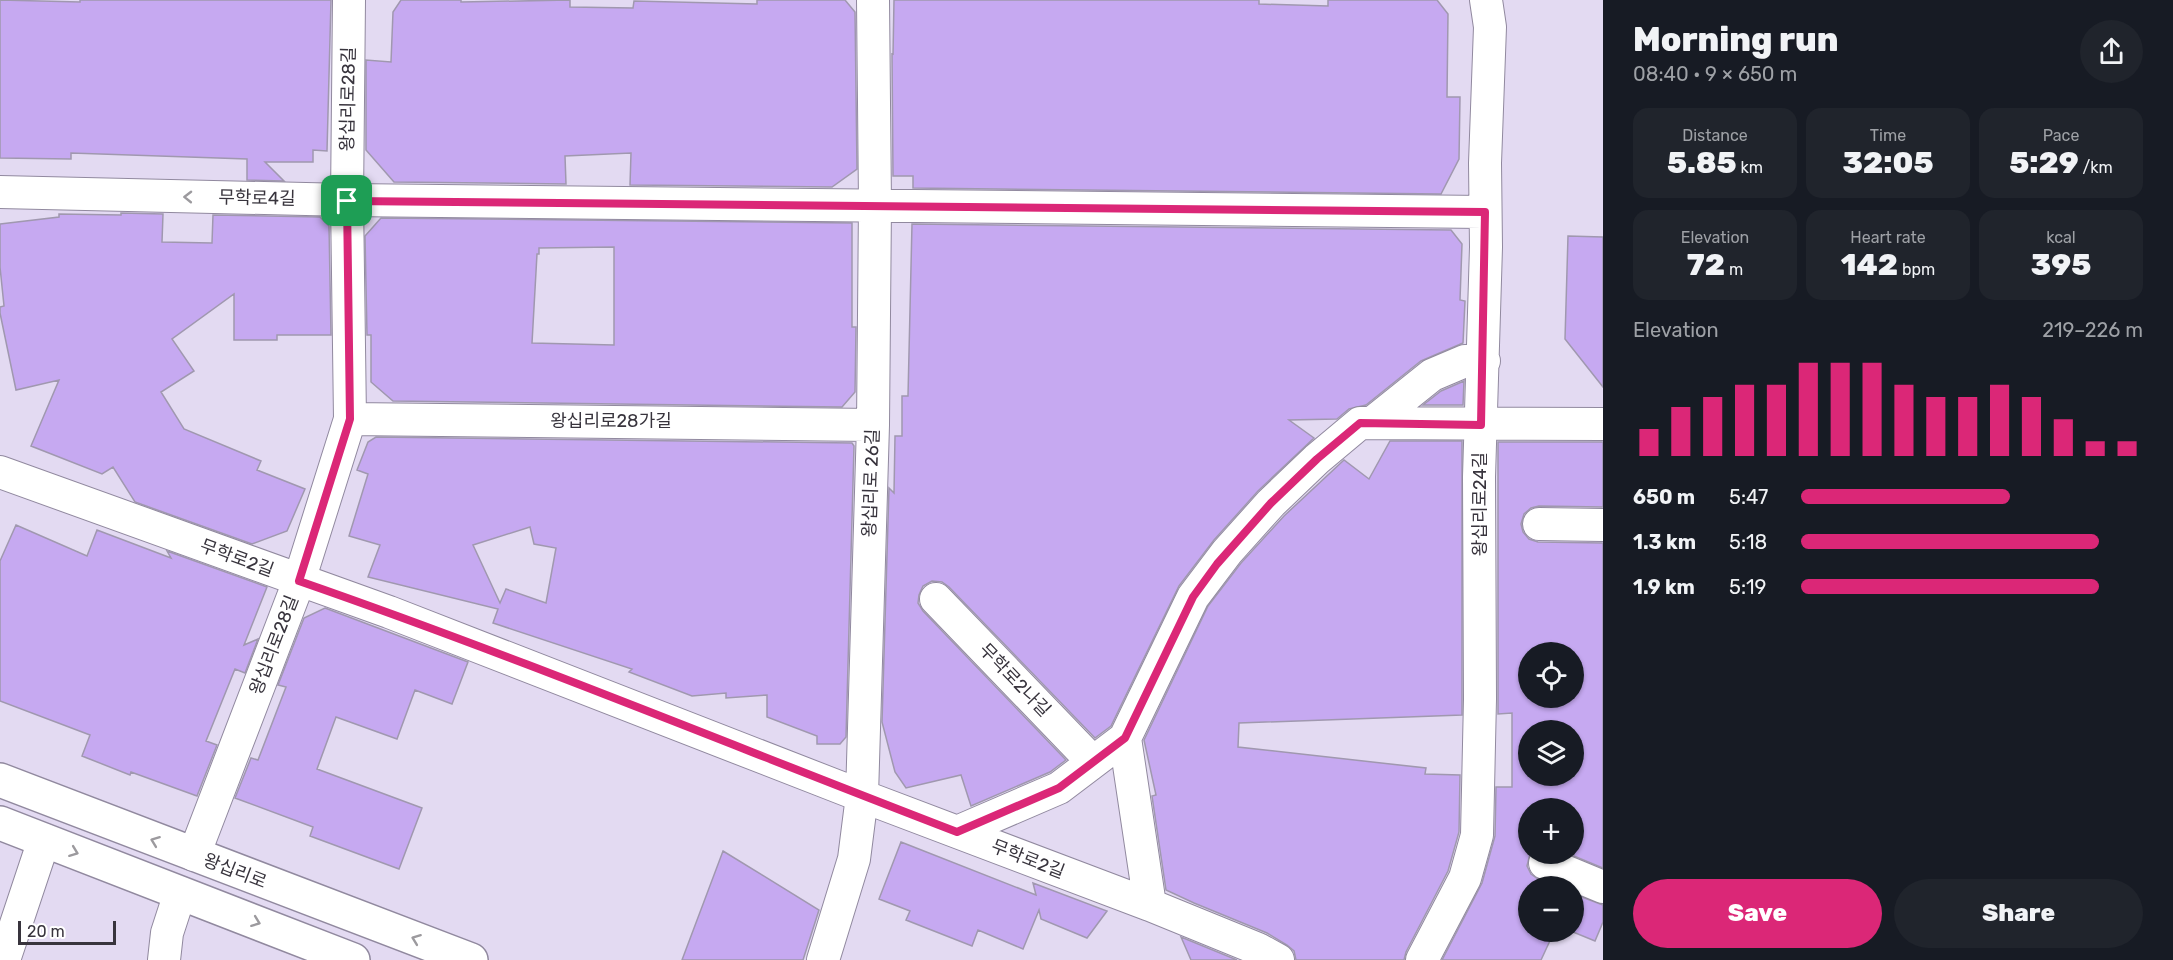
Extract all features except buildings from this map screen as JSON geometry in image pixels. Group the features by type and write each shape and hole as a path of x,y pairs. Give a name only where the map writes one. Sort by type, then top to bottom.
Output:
{"main road":[{"name":"왕십리로","path":"0,780 471,960"},
{"path":"0,823 353,960"}],"street":[{"name":"왕십리로28길","path":"194,855 299,581 350,419 347,201 349,0"},
{"name":"왕십리로 26길","path":"823,960 854,859 862,796 873,425 875,204 873,0"},
{"name":"왕십리로24길","path":"1422,960 1466,878 1477,835 1480,699 1479,477 1484,362 1485,163 1490,27 1486,0"},
{"name":"무학로4길","path":"0,192 347,201 875,204 1485,212"},
{"path":"1372,423 1432,375 1465,361 1484,362"},
{"name":"왕십리로28가길","path":"350,419 873,425"},
{"path":"957,832 1059,788 1125,738 1193,597 1224,555 1271,503 1317,459 1360,423 1603,424"},
{"name":"무학로2길","path":"1,464 299,581 400,616 862,796 1150,905 1258,949 1278,960"},
{"path":"1539,524 1603,525"},
{"name":"무학로2나길","path":"936,599 1093,762"},
{"path":"1125,738 1150,905"},
{"path":"4,960 44,840"},
{"path":"1547,864 1603,887"},
{"path":"164,960 167,933 180,893"}],"route":[{"path":"347,201 875,204 1485,212 1484,362 1481,425 1360,423 1317,459 1271,503 1217,564 1193,597 1125,738 1059,788 957,832 389,612 299,581 350,419 347,201"}]}
